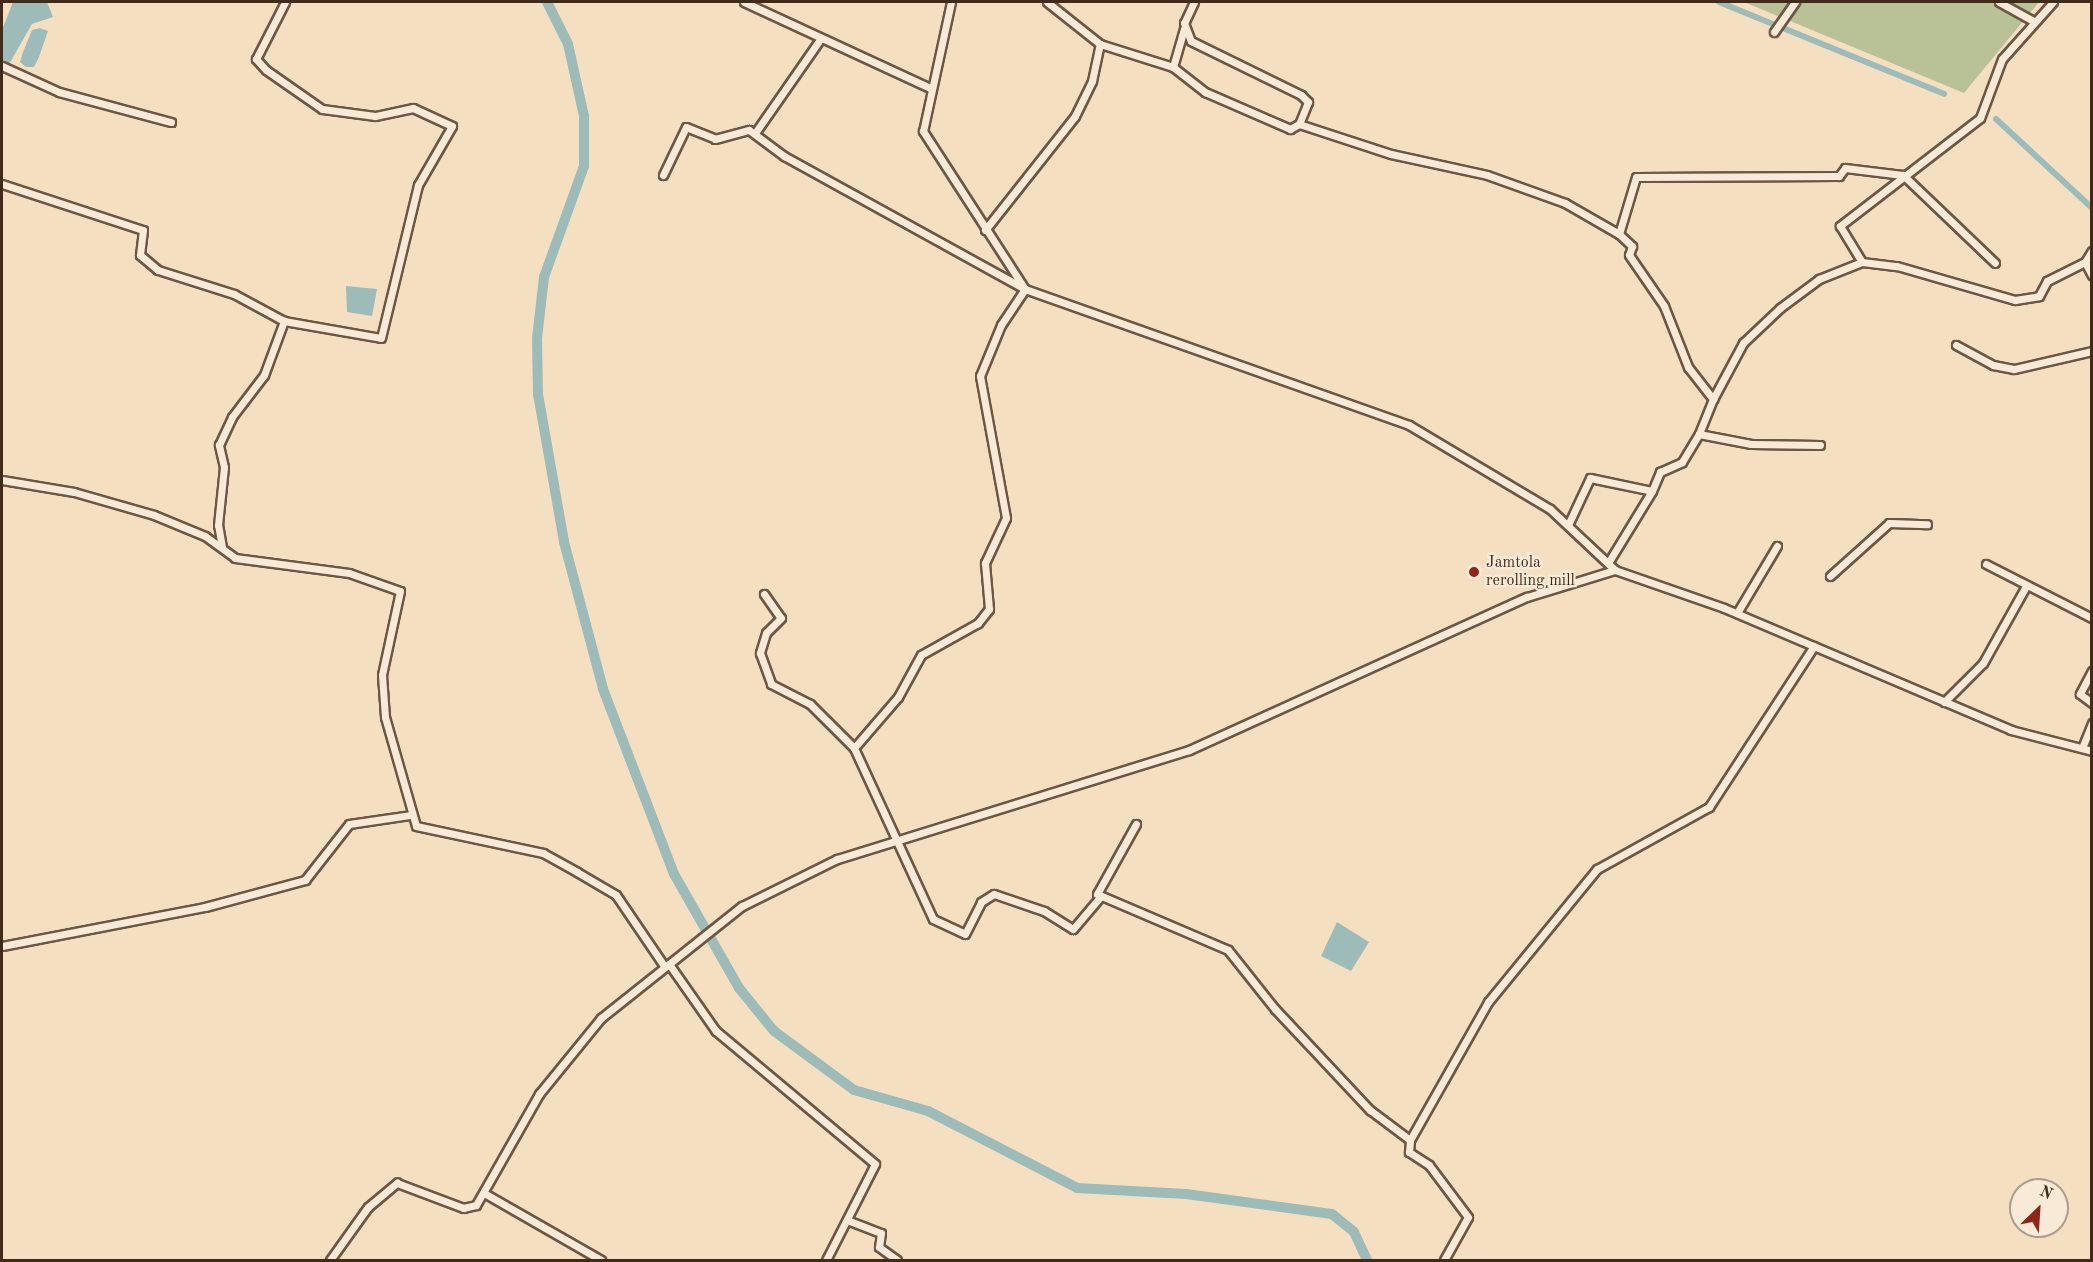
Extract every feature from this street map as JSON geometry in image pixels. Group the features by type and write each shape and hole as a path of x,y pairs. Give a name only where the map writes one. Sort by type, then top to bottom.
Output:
{"street":[{"path":"2,183 143,230 143,262 234,294 284,321 381,338 418,185 452,126 412,108 375,116 322,109 266,69 256,59 285,2"},
{"path":"744,2 819,41 930,88"},
{"path":"951,2 930,88 923,131 1025,289"},
{"path":"1047,2 1100,44 1173,67 1205,92 1290,129 1299,124 1308,102 1301,95 1198,47 1185,27"},
{"path":"1173,67 1194,2"},
{"path":"1774,32 1795,2"},
{"path":"1999,2 2033,21"},
{"path":"1862,262 1840,226 1903,175 1980,118 2002,59 2033,21 2053,2"},
{"path":"663,175 686,127 715,139 754,133 819,41"},
{"path":"985,230 1075,116 1092,81 1100,44"},
{"path":"2,66 67,94 171,122"},
{"path":"1299,124 1391,154 1487,175 1565,203 1619,234 1632,246 1629,255 1664,306 1688,367 1713,399"},
{"path":"754,133 784,156 1025,289 1262,376 1385,414 1479,462 1568,525 1615,570 1737,613 2011,730 2091,751"},
{"path":"1619,234 1636,177 1839,177 1845,168 1903,175 1995,263"},
{"path":"1608,563 1652,491 1660,472 1682,462 1699,434 1713,399 1743,343 1780,308 1819,279 1862,262 1897,266 2015,300 2039,296 2052,277 2085,262 2091,251"},
{"path":"2085,262 2091,275"},
{"path":"854,748 898,697 921,655 978,623 989,609 985,563 1006,518 980,376 1001,326 1025,289"},
{"path":"222,547 218,525 224,467 219,445 232,417 264,375 284,321"},
{"path":"1956,345 1993,365 2014,369 2091,351"},
{"path":"1699,434 1751,444 1820,445"},
{"path":"1568,525 1590,478 1652,491"},
{"path":"2,480 135,509 222,547 235,558 349,573 400,591 382,675 385,717 411,815 416,826 543,853 616,895 716,1031 875,1164 826,1260"},
{"path":"1830,576 1889,523 1927,524"},
{"path":"1737,613 1777,546"},
{"path":"1986,564 2025,588 2091,618"},
{"path":"330,1260 368,1207 397,1183 470,1209 484,1193 539,1094 601,1018 742,906 837,859 1189,750 1527,597 1615,570"},
{"path":"1944,702 1983,663 2025,588"},
{"path":"764,594 781,618 766,633 760,653 771,684 810,704 854,748 899,840 928,915 961,934 967,932 981,902 994,894 1044,911 1073,929 1100,897 1136,824"},
{"path":"1444,1260 1468,1217 1429,1165 1409,1152 1410,1140 1488,1002 1597,869 1709,807 1814,646"},
{"path":"2091,671 2080,694 2091,703"},
{"path":"2082,748 2091,723"},
{"path":"2,946 206,907 305,880 349,824 411,815"},
{"path":"1100,897 1228,950 1370,1110 1410,1140"},
{"path":"484,1193 601,1260"},
{"path":"847,1220 881,1233 879,1247 897,1260"}],"green space":[{"path":"1744,2 2039,2 1964,93"}],"water":[{"path":"13,2 47,2 53,17 32,24 8,66 2,64 2,30"},
{"path":"40,28 48,31 39,57 34,67 26,67 20,62 23,52 32,30"},
{"path":"346,286 377,289 372,316 347,312"},
{"path":"1337,922 1369,942 1351,971 1321,956"}],"waterway":[{"path":"547,2 568,44 584,116 584,166 544,277 537,338 538,394 564,542 603,689 674,874 739,988 774,1031 854,1090 928,1111 1077,1188 1186,1194 1332,1214 1354,1232 1367,1260"},
{"path":"1719,2 1944,94"},
{"path":"1996,119 2092,208"}],"place":[{"name":"Jamtola rerolling mill","path":"1474,572"}]}
